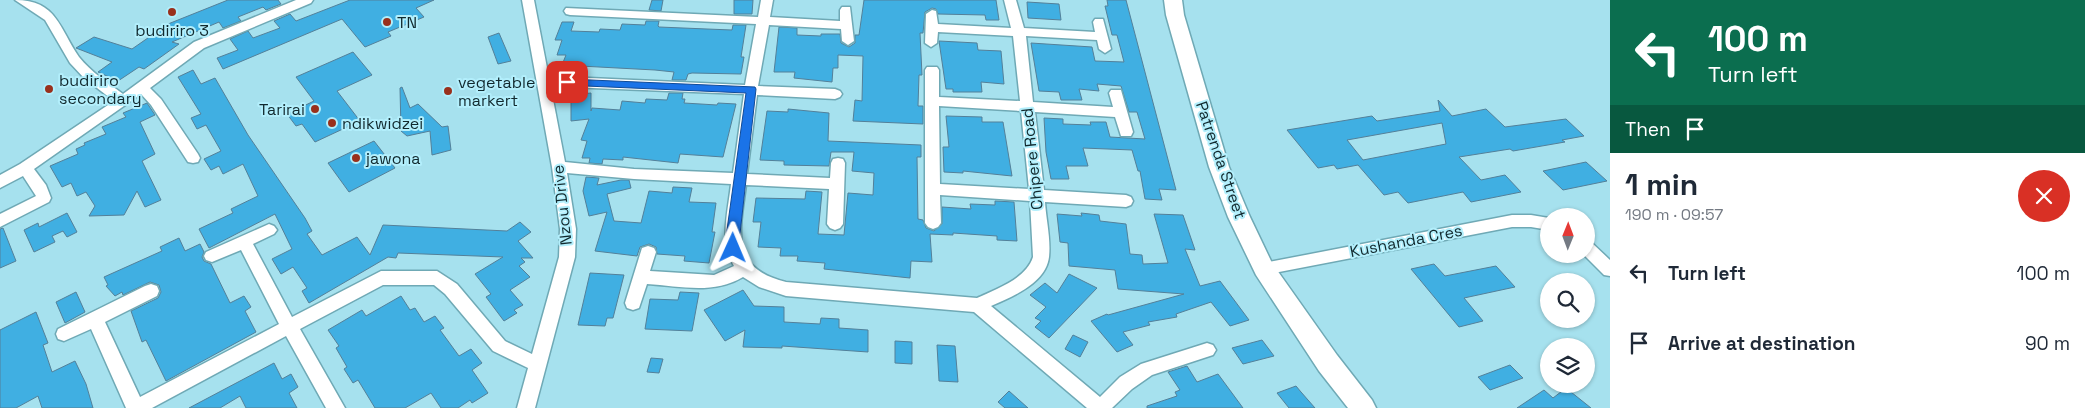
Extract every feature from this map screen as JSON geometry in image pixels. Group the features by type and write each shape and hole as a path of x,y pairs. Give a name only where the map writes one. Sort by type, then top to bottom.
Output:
{"street":[{"path":"21,0 50,17 75,60 89,75 123,101"},
{"path":"0,182 26,168 123,101 198,45 307,0"},
{"name":"Nzou Drive","path":"526,408 567,257 568,230 559,167 528,0"},
{"path":"767,0 751,89 732,237 733,248 743,269 757,279 786,289 978,305 1100,408 1126,383 1147,369 1207,350"},
{"name":"Chipere Road","path":"978,305 996,298 1027,278 1038,267 1041,257 1037,195 1019,32 1010,0"},
{"name":"Patrenda Street","path":"1173,0 1175,15 1220,167 1239,217 1264,269 1328,364 1362,408"},
{"path":"846,10 848,41"},
{"path":"570,11 847,25"},
{"path":"931,43 932,21 1019,32 1102,36"},
{"path":"1099,22 1105,49"},
{"path":"932,70 934,223"},
{"path":"567,82 835,94"},
{"path":"142,87 156,102 193,158"},
{"path":"1116,93 1126,132"},
{"path":"932,101 1120,112"},
{"path":"835,224 838,163"},
{"path":"559,167 634,174 837,184"},
{"path":"0,221 31,207 44,198 41,189 26,168"},
{"path":"934,189 1126,201"},
{"name":"Kushanda Cres","path":"1264,269 1512,221 1540,222"},
{"path":"212,256 269,230"},
{"path":"244,241 288,325 336,408"},
{"path":"633,303 648,252"},
{"path":"1595,256 1610,270"},
{"path":"641,277 714,282 726,279 743,269"},
{"path":"95,319 136,408 288,325 381,278 437,278 451,289 499,346 539,364"},
{"path":"64,334 151,291"}],"building":[{"path":"228,0 278,0 281,4 266,10 263,7 238,17 241,21 223,28 219,22 172,42 179,44 144,69 139,67 118,81 98,72 112,62 76,48 94,37 132,49 168,24"},
{"path":"350,0 434,0 416,8 424,17 388,32 391,36 365,47 342,19 223,69 217,58 238,50 230,39 248,31 253,38 280,28 274,21 290,14 296,21"},
{"path":"652,0 663,0 661,11 649,10"},
{"path":"734,0 753,0 752,14 734,14"},
{"path":"864,0 996,0 999,20 986,20 985,15 938,14 936,9 932,8 925,12 923,33 920,33 922,75 919,75 918,106 923,106 923,124 853,121 855,100 862,101 863,56 838,55 838,68 833,68 832,82 794,78 795,72 774,72 779,27 797,28 797,35 821,36 821,34 840,34 841,43 849,47 855,43 855,35 859,35"},
{"path":"1107,0 1126,0 1176,190 1159,189 1162,200 1145,199 1140,171 1138,171 1132,150 1083,148 1088,166 1066,166 1069,179 1051,179 1046,152 1044,118 1063,119 1063,124 1091,125 1090,122 1106,122 1110,137 1145,139 1137,112 1129,112 1121,86 1097,84 1099,91 1079,89 1082,100 1061,100 1059,92 1039,91 1031,43 1092,47 1095,61 1124,62 1117,35 1112,35 1105,6 1108,6"},
{"path":"1027,2 1059,4 1061,20 1028,18"},
{"path":"646,21 659,21 659,27 732,30 733,25 746,25 741,57 744,57 741,74 692,73 688,74 686,80 672,80 674,72 655,70 580,66 578,71 560,70 566,55 557,55 562,40 555,40 562,22 574,22 571,31 599,32 600,29 620,30 622,24 645,25"},
{"path":"499,33 511,61 498,64 488,37"},
{"path":"939,41 977,43 978,50 1001,51 1004,84 981,82 982,92 953,92 953,89 946,89"},
{"path":"353,52 372,75 337,91 360,121 315,142 302,124 296,126 287,114 314,101 296,77"},
{"path":"193,70 201,84 215,78 248,135 305,218 312,231 307,234 322,255 357,237 370,255 383,225 507,231 520,222 531,232 518,241 533,258 521,258 525,262 519,266 530,277 510,290 523,305 514,310 517,313 504,321 486,297 491,294 475,274 503,257 398,253 396,258 388,257 309,303 302,291 307,288 293,267 281,274 272,259 292,249 275,214 209,248 199,229 233,213 231,209 258,196 243,164 223,174 219,166 211,170 204,159 221,151 206,125 197,129 191,118 201,114 178,77"},
{"path":"402,87 410,108 418,104 442,127 448,126 451,150 432,155 430,131 407,136 401,131 400,88"},
{"path":"591,93 591,111 592,108 620,110 622,101 645,103 646,99 667,100 669,93 683,93 682,99 685,99 684,103 736,104 723,157 680,154 678,163 623,157 623,160 603,159 602,164 589,163 590,158 582,158 587,141 581,140 589,119 571,121 571,95"},
{"path":"1438,100 1452,116 1486,109 1505,127 1566,119 1584,136 1562,140 1565,142 1513,151 1510,149 1459,157 1481,180 1505,175 1521,192 1471,202 1463,192 1408,203 1398,192 1384,195 1358,165 1337,169 1334,165 1318,168 1287,130 1372,116 1377,121 1440,111","holes":["1442,123 1446,144 1363,160 1347,140"]},
{"path":"147,103 155,115 140,122 155,154 142,161 161,200 145,207 137,191 124,215 89,216 95,206 86,192 77,196 71,183 62,187 50,166 78,154 76,149 85,145 84,143 106,134 102,127 126,117 123,113"},
{"path":"788,109 829,113 828,141 921,145 921,157 917,157 918,219 923,220 926,228 934,231 942,224 942,207 971,209 970,204 995,205 995,201 1014,202 1017,241 997,240 997,236 953,233 953,235 930,234 932,262 911,261 910,278 824,269 825,263 797,261 798,256 780,256 781,248 758,247 761,222 753,222 756,198 805,199 806,191 822,192 818,234 844,235 848,193 873,195 874,173 852,171 854,152 831,152 829,166 784,165 784,161 760,160 767,111 788,112"},
{"path":"946,116 982,117 982,122 1003,122 1012,176 963,171 963,173 944,172 943,147 949,147"},
{"path":"374,141 395,168 349,192 328,163"},
{"path":"1586,162 1607,181 1563,190 1543,171"},
{"path":"586,177 599,178 597,185 629,180 631,188 607,194 614,221 641,223 649,191 672,193 673,187 692,188 689,202 716,203 712,232 715,232 709,263 684,261 685,256 657,254 656,247 649,244 640,247 637,256 595,251 607,212 589,216 583,191"},
{"path":"67,213 77,232 67,237 63,231 52,236 55,242 34,252 24,230 38,223 39,227"},
{"path":"1081,213 1099,215 1100,221 1126,224 1130,254 1142,255 1143,264 1168,263 1154,214 1183,215 1195,250 1185,249 1200,286 1220,281 1249,320 1230,326 1211,302 1176,314 1177,317 1148,322 1150,325 1123,332 1133,345 1117,352 1091,321 1107,314 1184,294 1118,289 1115,270 1069,266 1068,243 1060,242 1057,214 1082,216"},
{"path":"3,228 16,261 0,268 0,229"},
{"path":"179,238 185,251 200,244 204,252 202,257 204,261 211,264 230,303 244,296 251,307 245,311 256,332 166,381 146,340 142,342 131,311 158,298 161,292 159,285 150,282 123,295 122,292 115,296 106,286 108,285 104,277 162,251 160,247"},
{"path":"1434,264 1445,276 1496,266 1515,287 1464,298 1483,321 1459,327 1411,269"},
{"path":"590,273 624,275 613,318 607,318 605,326 578,325"},
{"path":"1069,274 1097,288 1049,338 1035,327 1041,321 1035,318 1046,307 1030,295 1045,283 1057,293"},
{"path":"743,290 754,306 784,307 784,322 820,324 821,318 839,319 839,328 868,330 868,352 782,346 782,348 743,347 745,330 725,341 704,310"},
{"path":"76,292 85,312 65,323 56,302"},
{"path":"680,292 699,293 692,331 645,329 650,299 678,300"},
{"path":"401,296 410,310 415,308 424,322 435,316 444,328 440,330 459,356 471,349 482,363 472,370 488,393 472,403 470,400 458,408 441,408 431,393 405,408 375,408 358,380 353,383 344,369 347,367 336,348 339,346 328,330 362,310 366,316"},
{"path":"36,312 48,343 43,345 52,372 75,361 86,384 93,408 42,408 38,396 16,408 0,408 0,330"},
{"path":"1073,335 1088,342 1080,357 1065,349"},
{"path":"1262,340 1274,356 1243,364 1232,348"},
{"path":"895,341 912,342 912,364 895,363"},
{"path":"937,345 955,346 958,382 939,381"},
{"path":"651,358 663,359 659,373 647,372"},
{"path":"274,363 282,379 291,374 298,387 289,393 297,408 246,408 240,396 220,408 189,408"},
{"path":"1510,365 1523,378 1490,390 1478,377"},
{"path":"1187,366 1197,382 1218,374 1243,408 1147,408 1147,406 1177,396 1175,392 1180,390 1168,372"},
{"path":"1296,386 1315,408 1289,408 1277,393"},
{"path":"1009,391 1028,408 1005,408 998,402"},
{"path":"1540,393 1547,393 1553,398 1560,393 1572,393 1591,408 1517,408"}],"place":[{"name":"budiriro 3","path":"172,12"},
{"name":"TN","path":"387,22"},
{"name":"budiriro secondary","path":"49,89"},
{"name":"vegetable markert","path":"448,91"},
{"name":"Tarirai","path":"315,109"},
{"name":"ndikwidzei","path":"332,123"},
{"name":"jawona","path":"356,158"}],"route":[{"path":"567,82 751,89 732,237 733,248"}]}
